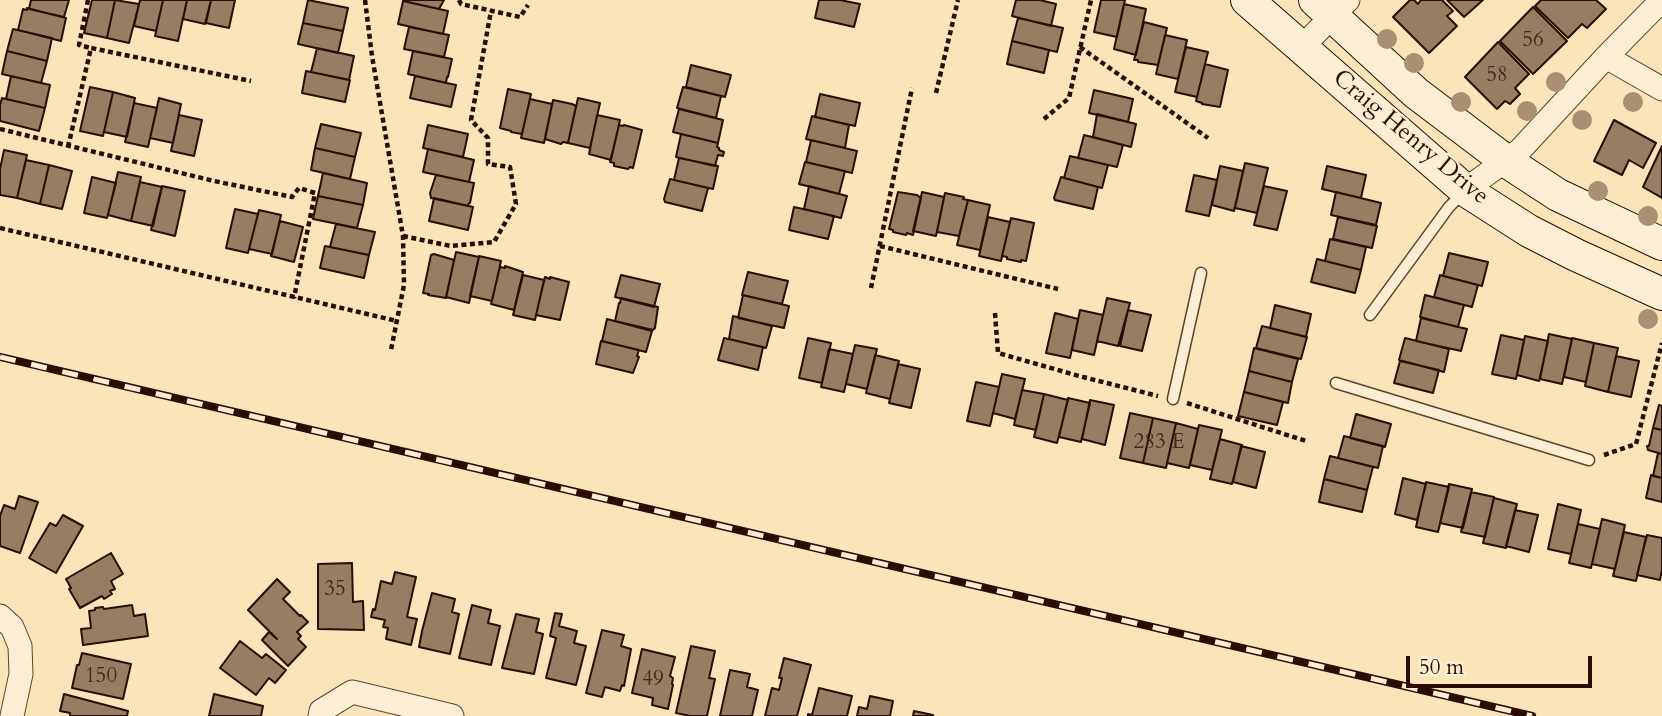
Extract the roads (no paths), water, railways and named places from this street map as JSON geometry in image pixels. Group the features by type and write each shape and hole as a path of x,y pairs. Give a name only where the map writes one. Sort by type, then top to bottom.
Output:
{"street":[{"name":"Craig Henry Drive","path":"1247,0 1465,190 1541,237 1662,294"},
{"path":"1465,190 1506,161 1527,142 1662,0"},
{"name":"Craig Henry Drive","path":"1332,6 1416,93 1506,161 1559,195 1662,244"},
{"path":"1302,47 1332,6"},
{"path":"1606,57 1662,89"},
{"path":"0,616 12,627 20,646 21,674 12,716"},
{"path":"320,716 321,711 352,692 452,716"}],"lane":[{"path":"1370,315 1449,207 1465,190"},
{"path":"1174,399 1201,273"},
{"path":"1336,383 1589,460"}],"railway":[{"path":"0,357 1532,716"}]}
